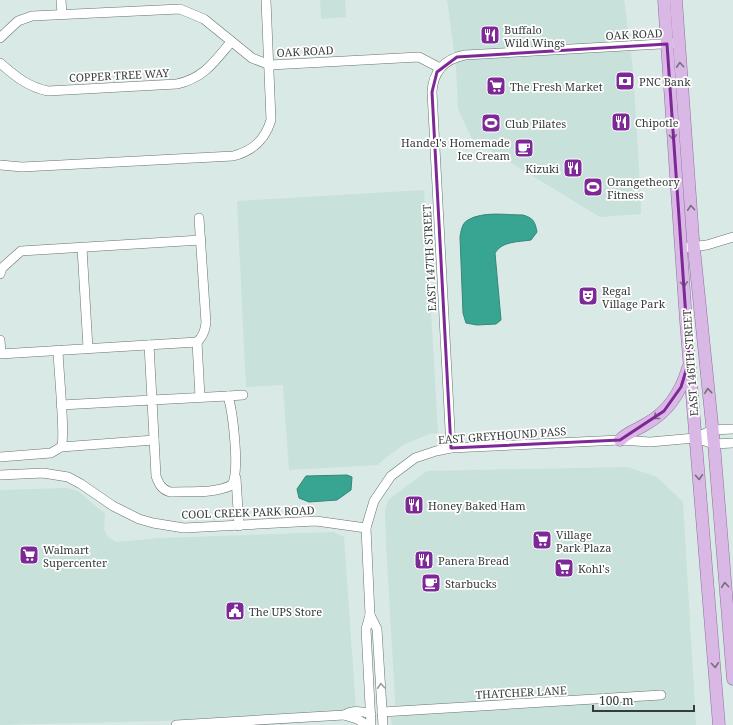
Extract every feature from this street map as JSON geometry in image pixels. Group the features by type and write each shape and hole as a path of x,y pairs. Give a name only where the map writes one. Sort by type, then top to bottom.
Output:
{"main road":[{"name":"EAST 146TH STREET","path":"664,0 673,43 694,247 714,444 733,679"},
{"name":"EAST 146TH STREET","path":"676,0 673,43 681,248 719,725"},
{"path":"620,440 627,433 647,424 664,411 681,387 690,361"}],"street":[{"path":"61,0 62,14"},
{"path":"0,38 11,26 25,18 62,14 180,8 204,19 252,58 270,65 266,0"},
{"name":"COPPER TREE WAY","path":"0,63 24,83 34,88 48,90 176,84 191,81 200,75 231,42"},
{"name":"OAK ROAD","path":"0,165 22,167 233,156 246,152 254,148 265,136 271,120 270,65 419,57 440,68 451,59 465,55 673,43"},
{"name":"EAST 147TH STREET","path":"440,68 434,80 432,92 451,448"},
{"path":"199,218 206,323 205,331 197,342 200,397"},
{"path":"681,248 694,247 733,237"},
{"path":"0,274 2,268 21,251 201,240"},
{"path":"82,248 88,348"},
{"path":"0,340 0,354 197,342"},
{"path":"149,344 156,476 159,484 164,490 170,492 226,488 232,485 236,473"},
{"path":"58,350 63,444 61,447"},
{"path":"61,405 243,395"},
{"path":"228,396 233,412 238,526"},
{"path":"695,438 712,430 733,429"},
{"path":"695,438 714,444 733,443"},
{"name":"EAST GREYHOUND PASS","path":"371,725 366,629 370,615 366,528 374,501 391,476 415,458 451,448 620,440 650,442 695,438"},
{"path":"0,456 51,453 61,447 154,440"},
{"name":"COOL CREEK PARK ROAD","path":"0,475 43,473 68,478 81,484 113,506 153,523 184,528 316,521 366,528"},
{"name":"EAST GREYHOUND PASS","path":"370,615 377,629 383,725"},
{"name":"THATCHER LANE","path":"382,712 661,695"},
{"path":"344,715 349,712 371,714"},
{"path":"176,725 344,715 357,719 367,725"}],"highlighted area":[{"path":"667,44 689,361 681,387 664,411 620,440 451,448 432,92 437,72 457,57"}],"shaded area":[{"path":"320,0 345,0 346,17 321,19"},
{"path":"447,0 624,0 633,70 641,214 600,217 472,139 458,109 456,66"},
{"path":"424,190 438,433 429,434 403,445 378,465 289,470 283,385 246,387 237,201"},
{"path":"481,215 523,215 533,220 537,232 531,240 506,244 495,253 501,320 496,324 477,325 466,323 463,313 460,237 463,225 466,221"},
{"path":"628,467 657,477 683,502 696,725 392,725 391,717 396,717 386,543 385,511 388,500 427,471"},
{"path":"347,475 352,477 351,490 337,500 309,502 299,498 297,489 306,476"},
{"path":"67,488 78,491 105,514 104,529 108,537 116,542 160,538 334,532 344,537 356,710 161,721 0,725 0,490"}],"place":[{"name":"Buffalo Wild Wings","path":"490,35"},
{"name":"PNC Bank","path":"625,81"},
{"name":"The Fresh Market","path":"496,86"},
{"name":"Chipotle","path":"621,122"},
{"name":"Club Pilates","path":"491,123"},
{"name":"Handel's Homemade Ice Cream","path":"524,148"},
{"name":"Kizuki","path":"573,168"},
{"name":"Orangetheory Fitness","path":"593,187"},
{"name":"Regal Village Park","path":"588,296"},
{"name":"Honey Baked Ham","path":"414,505"},
{"name":"Village Park Plaza","path":"542,540"},
{"name":"Walmart Supercenter","path":"29,555"},
{"name":"Panera Bread","path":"424,560"},
{"name":"Kohl's","path":"564,568"},
{"name":"Starbucks","path":"431,583"},
{"name":"The UPS Store","path":"235,611"}]}
